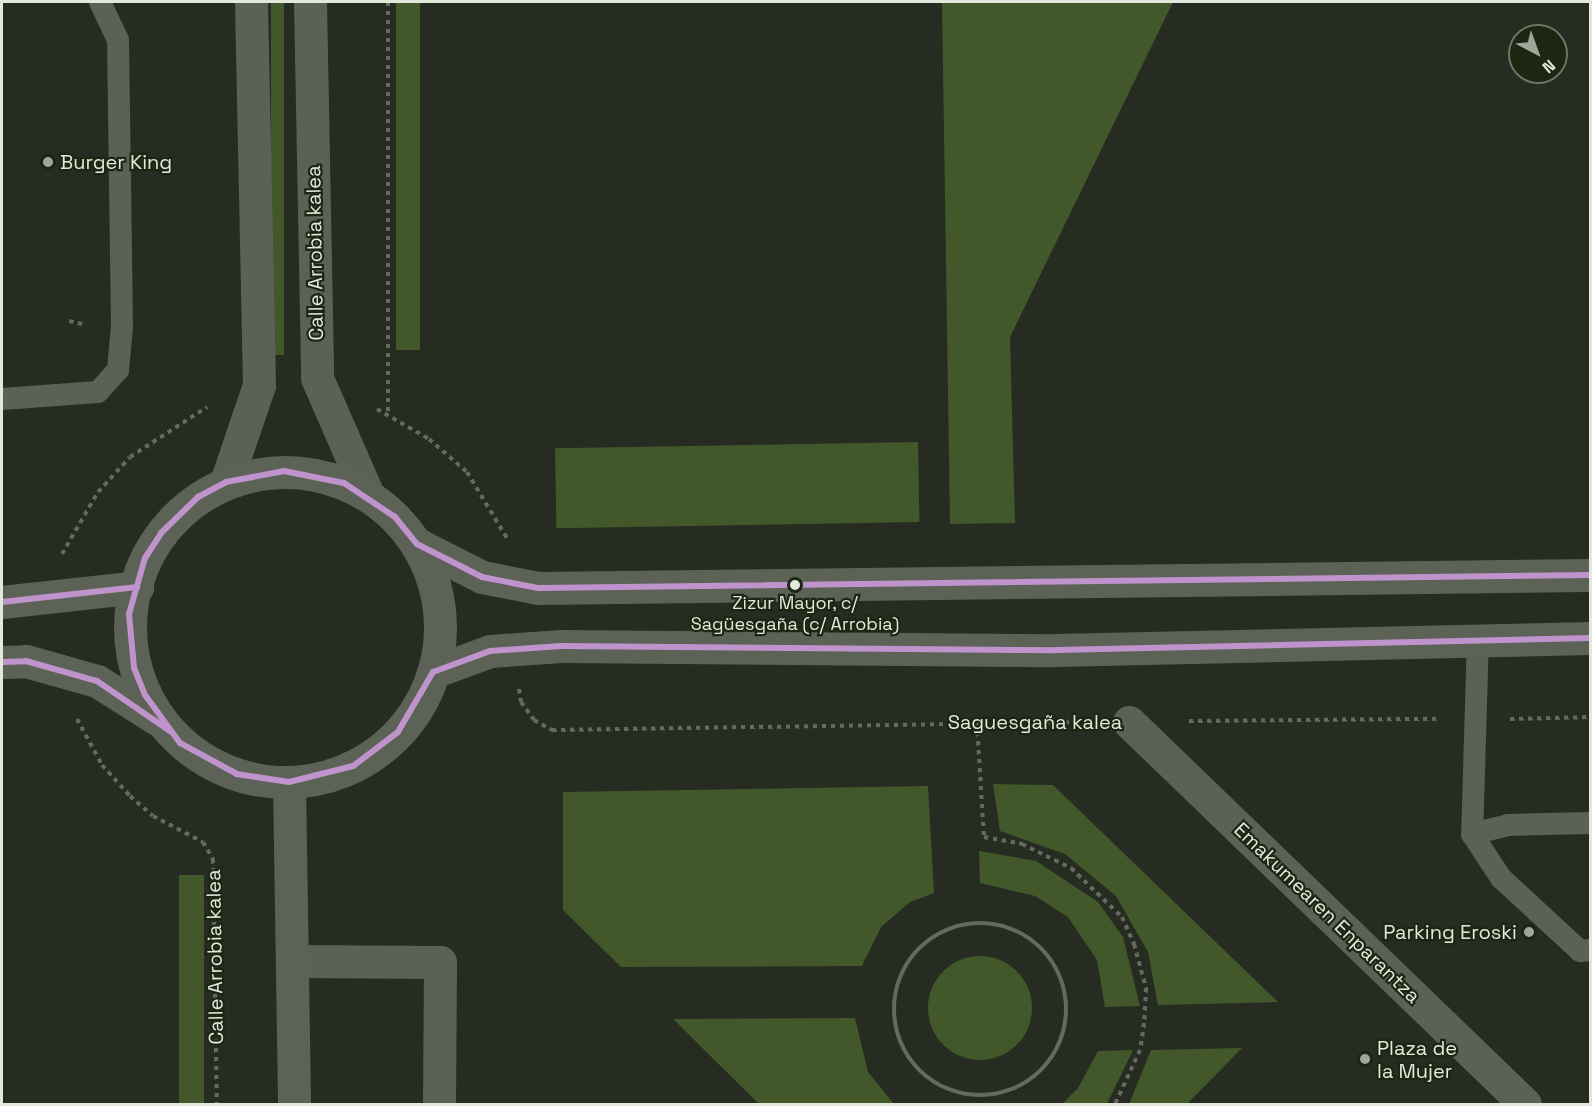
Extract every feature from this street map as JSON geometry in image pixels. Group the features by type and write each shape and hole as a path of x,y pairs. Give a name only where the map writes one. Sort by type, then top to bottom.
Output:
{"street":[{"path":"226,483 259,385 251,2"},
{"name":"Calle Arrobia kalea","path":"310,2 317,378 368,495"},
{"path":"161,722 133,660 129,614 145,558 161,533 198,497 226,483 284,471 317,474 368,495 417,543 482,577 538,588 1590,575"},
{"path":"2,662 26,661 97,681 161,722 202,758 237,774 289,782 330,775 378,751 415,711 433,672 440,632 437,597 417,543"},
{"path":"2,602 137,587"},
{"path":"433,672 490,651 561,646 1056,650 1478,637 1590,638"},
{"name":"Emakumearen Enparantza","path":"1129,722 1526,1104"},
{"path":"289,782 294,1104"},
{"path":"292,961 440,962 439,1104"}],"lane":[{"path":"2,399 99,392 118,370 122,326 118,40 100,2"},
{"path":"1478,637 1472,834 1501,878 1580,951 1590,950"},
{"path":"1472,834 1508,825 1590,823"}],"path":[{"path":"388,2 388,411 467,472 511,549"},
{"path":"69,321 93,327 90,337"},
{"path":"61,556 98,492 130,457 174,423 214,404"},
{"name":"Saguesgaña kalea","path":"518,682 520,702 552,730 1590,717"},
{"name":"Calle Arrobia kalea","path":"74,711 102,765 130,796 153,816 203,842 213,859 217,1104"},
{"path":"977,723 984,837 1022,844 1071,868 1122,917 1134,944 1146,988 1144,1023 1140,1050 1115,1104"},
{"path":"990,923 1016,930 1057,968 1066,994 1058,1048 1044,1069 999,1094 970,1096 937,1083 904,1052 895,1026 895,999 907,966 937,934 961,925 990,923"}],"green space":[{"path":"271,2 284,2 284,355 271,355"},
{"path":"396,2 420,2 420,350 396,350"},
{"path":"942,2 1173,2 1010,337 1015,523 950,524"},
{"path":"918,442 919,522 556,528 555,448"},
{"path":"993,784 1053,785 1278,1002 1158,1005 1148,952 1116,896 1065,854 1000,831"},
{"path":"928,786 934,893 910,902 881,927 862,966 621,967 563,910 563,792"},
{"path":"979,851 1036,861 1098,902 1123,937 1140,1006 1105,1007 1097,960 1068,917 1035,896 980,883"},
{"path":"179,875 204,875 204,1104 179,1104"},
{"path":"980,956 1000,960 1009,965 1023,979 1028,988 1032,1008 1028,1028 1023,1037 1009,1051 1000,1056 980,1060 960,1056 951,1051 937,1037 932,1028 928,1008 932,988 937,979 951,965 960,960"},
{"path":"855,1018 868,1072 894,1104 759,1104 673,1019"},
{"path":"1242,1048 1187,1104 1129,1104 1151,1050"},
{"path":"1133,1050 1107,1104 1062,1104 1078,1088 1098,1051"}],"transit line":[{"path":"433,672 398,732 353,766 289,782 237,774 180,743 145,695 134,668 129,614 145,558 161,533 198,497 226,482 284,471 344,483 395,517 417,544 482,577 538,588 1590,575"},
{"path":"2,602 137,587"},
{"path":"433,672 490,651 561,646 1056,650 1590,638"},
{"path":"2,662 26,661 97,681 170,731"}],"place":[{"name":"Burger King","path":"48,162"},
{"name":"Zizur Mayor, c/ Sagüesgaña (c/ Arrobia)","path":"795,585"},
{"name":"Parking Eroski","path":"1529,932"},
{"name":"Plaza de la Mujer","path":"1365,1059"}]}
